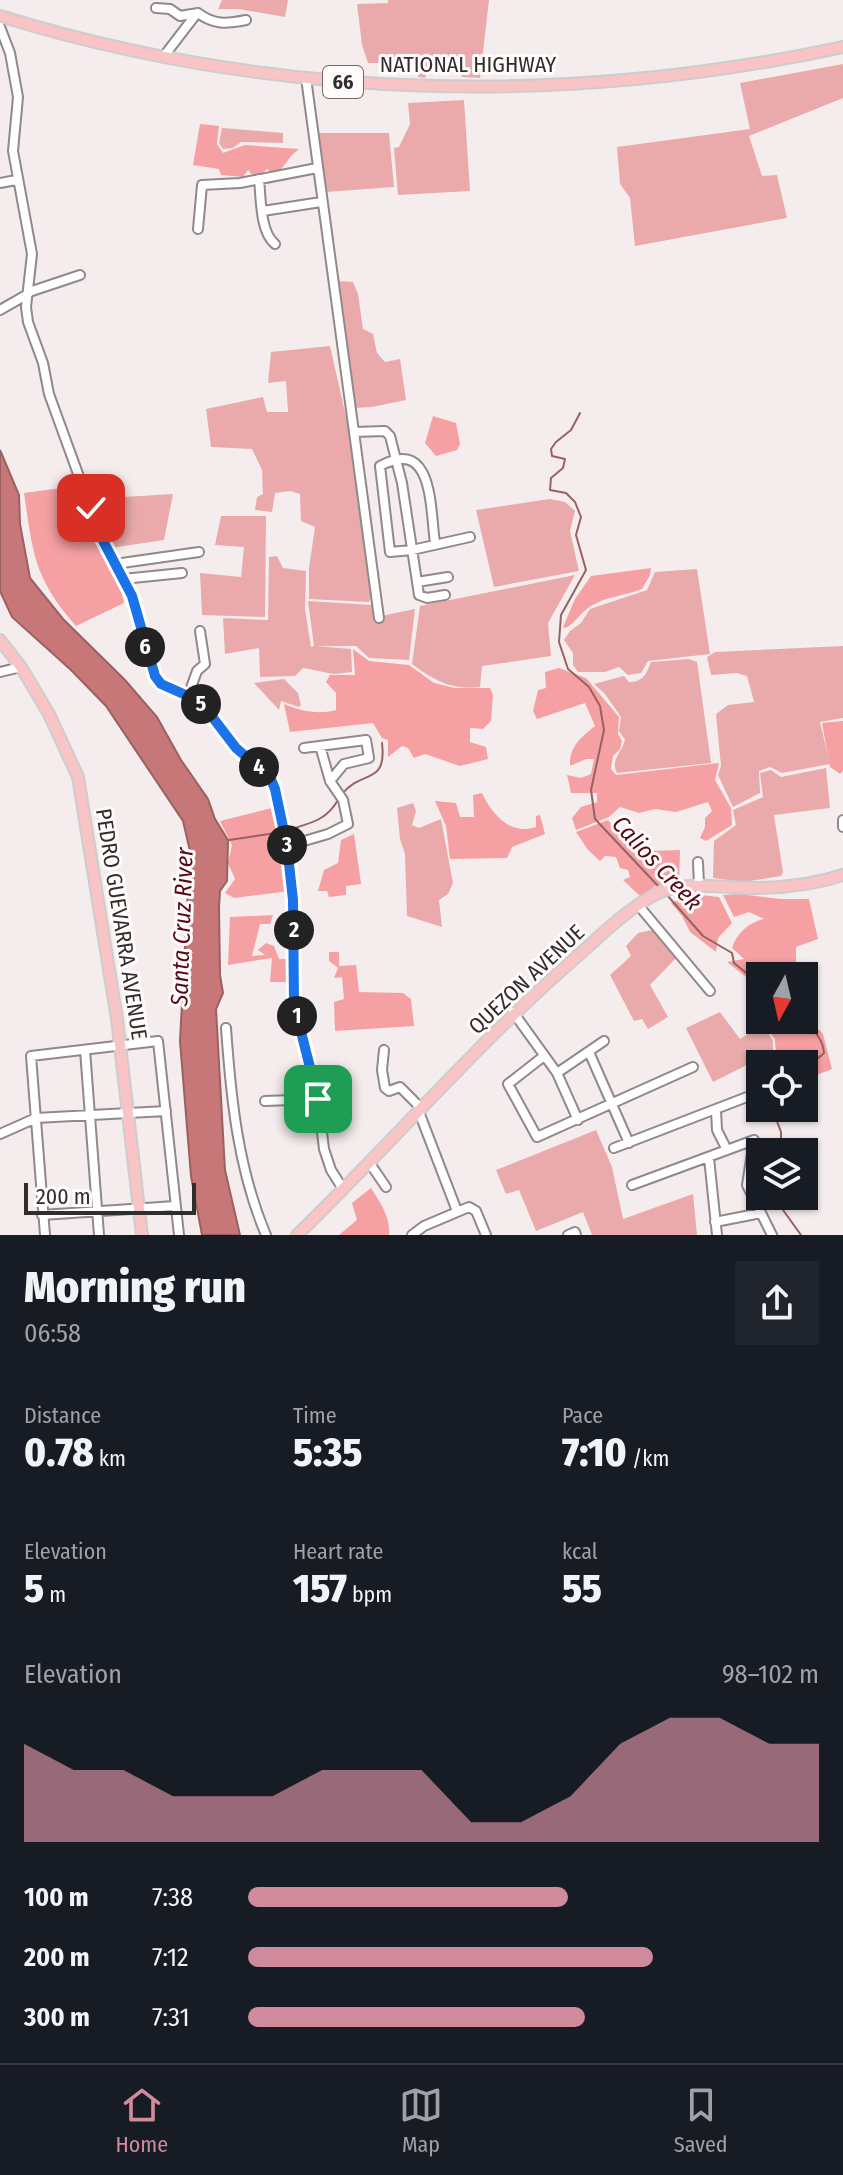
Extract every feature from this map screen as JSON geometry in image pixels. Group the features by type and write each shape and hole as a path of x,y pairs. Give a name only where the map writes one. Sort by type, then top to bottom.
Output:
{"main road":[{"name":"NATIONAL HIGHWAY","path":"0,16 164,56 306,78 424,86 599,83 771,63 843,47"},
{"name":"PEDRO GUEVARRA AVENUE","path":"0,640 21,667 49,714 77,773 121,1045 142,1235"},
{"name":"QUEZON AVENUE","path":"297,1235 421,1111 513,1012 590,944 639,906 663,891 699,885 797,887 843,875"}],"street":[{"path":"156,8 170,9 180,16 198,13 210,22 227,24 246,20"},
{"path":"164,56 198,13"},
{"path":"0,27 10,53 18,97 12,141 16,180 32,254 26,307 28,322 43,363 49,394 101,537 132,596 155,676 161,684 188,696 207,710 236,748 270,777 275,789 293,900 294,1004 318,1099 324,1149 331,1170 343,1189"},
{"path":"306,78 379,618"},
{"path":"198,229 202,185 259,179 317,168"},
{"path":"259,179 270,240 275,244"},
{"path":"0,183 16,180"},
{"path":"263,211 321,202"},
{"path":"0,310 28,293 80,275"},
{"path":"354,432 385,431 394,446 422,598 445,595"},
{"path":"435,543 423,471 413,460 386,463 378,469 390,552 470,537"},
{"path":"115,564 199,552"},
{"path":"123,579 182,573"},
{"path":"417,582 448,577"},
{"path":"188,696 197,671 205,664 200,631"},
{"path":"0,672 21,667"},
{"path":"304,748 366,740 369,758 344,764 330,781"},
{"path":"285,838 328,834 348,824 338,793 330,781 320,746"},
{"path":"843,820 843,827"},
{"path":"698,862 699,885"},
{"path":"639,906 710,991"},
{"path":"513,1012 557,1073 578,1120"},
{"path":"226,1028 239,1152 266,1235"},
{"path":"45,1235 31,1056 158,1041 179,1235"},
{"path":"557,1073 604,1041"},
{"path":"85,1050 99,1235"},
{"path":"384,1050 382,1070 385,1088 389,1091 400,1087 421,1111 457,1211"},
{"path":"589,1052 629,1143"},
{"path":"544,1056 508,1084 537,1137 693,1067"},
{"path":"614,1148 746,1097"},
{"path":"265,1101 318,1099"},
{"path":"716,1110 717,1130 727,1150"},
{"path":"0,1134 36,1118 166,1111"},
{"path":"632,1185 754,1140 747,1185 772,1235"},
{"path":"709,1158 717,1235"},
{"path":"369,1162 386,1187"},
{"path":"42,1215 175,1206"},
{"path":"412,1235 424,1226 473,1207 486,1235"},
{"path":"715,1222 761,1213"},
{"path":"568,1235 575,1232 576,1235"}],"shaded area":[{"path":"222,0 288,0 285,17 239,9 218,9"},
{"path":"388,0 489,0 480,78 462,77 458,63 431,61 425,78 418,77 416,63 368,63 362,45 357,4 388,3"},
{"path":"843,64 843,98 749,136 762,176 777,175 787,218 635,246 630,198 620,184 617,147 750,129 740,83"},
{"path":"464,100 470,191 398,195 394,148 399,147 410,124 408,103"},
{"path":"200,124 219,126 217,144 223,153 245,145 299,149 279,172 272,173 267,169 260,176 253,176 248,170 243,177 221,175 219,169 193,165"},
{"path":"222,128 283,133 283,143 241,142 233,148 223,149 219,143"},
{"path":"319,133 389,133 394,187 326,192"},
{"path":"337,281 353,282 363,329 373,334 377,353 385,362 400,359 406,400 354,408"},
{"path":"330,346 351,439 371,598 369,602 309,599 309,568 315,527 301,521 300,494 290,491 275,493 272,512 255,510 257,497 263,494 262,470 252,449 211,447 206,409 263,397 267,412 288,412 286,381 268,383 271,352"},
{"path":"433,416 456,423 460,444 457,450 436,456 425,443"},
{"path":"0,450 19,495 20,524 30,578 63,619 125,680 157,717 208,799 215,819 228,840 227,881 220,891 219,907 223,993 216,1009 225,1170 240,1235 202,1235 191,1176 180,1041 190,851 183,821 106,706 12,617 0,591"},
{"path":"76,486 124,603 76,626 43,579 33,549 24,493"},
{"path":"173,494 164,540 110,548 91,499"},
{"path":"550,499 565,502 575,511 570,531 579,571 494,587 476,510"},
{"path":"221,516 266,516 265,617 202,615 200,573 241,577 244,547 215,545"},
{"path":"277,556 283,568 306,571 305,609 311,647 314,646 308,601 372,605 376,622 386,615 415,609 409,660 369,658 356,646 316,646 351,649 352,672 334,674 303,668 295,676 260,677 259,648 225,654 223,618 268,620 269,557"},
{"path":"651,568 642,589 597,603 570,626 563,627 575,599 591,576"},
{"path":"697,569 710,654 648,661 641,673 628,675 619,667 605,672 578,672 573,665 573,653 564,640 590,609 647,590 655,572"},
{"path":"575,575 548,623 551,656 482,666 480,687 470,688 444,683 412,664 420,606"},
{"path":"843,646 843,718 820,722 830,764 782,773 770,767 759,771 760,793 733,807 718,775 721,766 716,714 728,705 754,702 747,676 737,673 711,675 707,657 715,652"},
{"path":"353,649 369,661 409,665 434,683 455,688 490,688 493,695 491,721 483,729 470,728 470,742 486,747 488,759 460,766 425,754 414,758 408,748 402,746 388,757 388,740 382,738 373,723 290,732 284,704 310,712 336,710 336,693 326,682 330,675 355,675"},
{"path":"689,659 697,662 711,763 617,773 616,760 625,740 619,731 621,717 594,684 624,676 629,682 638,681 646,674 651,662"},
{"path":"559,668 586,678 619,717 618,734 622,741 620,749 613,756 611,769 616,775 719,763 715,780 731,808 732,825 706,841 700,838 705,818 712,811 708,802 676,812 655,809 639,813 620,807 609,817 576,830 572,818 581,807 597,802 597,793 571,793 567,775 581,778 591,774 594,759 570,766 570,759 577,743 595,726 585,703 537,719 533,711 538,690 546,688 545,672"},
{"path":"284,679 298,693 299,707 281,701 279,710 254,683"},
{"path":"843,721 843,771 840,774 830,767 822,723"},
{"path":"826,768 830,808 774,815 783,872 781,876 744,882 713,878 714,841 736,825 733,810 763,797 760,773 771,770 781,777"},
{"path":"482,793 491,808 510,826 536,827 536,816 540,815 545,834 512,847 507,858 450,859 446,826 435,801 456,803 460,817 474,817 473,795"},
{"path":"413,803 416,811 412,825 419,828 441,819 453,883 448,894 439,900 442,927 407,916 405,854 397,808"},
{"path":"272,808 281,838 290,891 234,898 225,893 235,879 228,863 232,845 220,821"},
{"path":"608,820 621,835 632,836 641,831 650,851 680,850 679,885 655,886 641,897 623,880 630,877 628,870 620,868 616,857 605,856 600,861 576,832"},
{"path":"354,834 361,884 346,886 346,895 329,897 327,891 318,891 324,870 338,863 341,840"},
{"path":"701,895 719,897 732,923 718,938 716,952 690,932 671,903"},
{"path":"723,895 809,899 818,939 796,947 796,962 746,962 746,977 727,962 744,959 732,948 734,943 740,933 764,919 749,912 734,917"},
{"path":"273,915 270,924 260,924 252,956 265,955 258,950 266,943 274,946 279,959 290,959 290,982 270,982 272,958 228,965 230,917"},
{"path":"652,930 677,957 650,985 668,1017 648,1029 642,1019 634,1021 610,975 631,956 626,946 638,933"},
{"path":"329,952 339,952 339,966 356,965 359,992 403,993 411,999 414,1026 335,1031 334,1002 344,999 342,977 334,978 338,968 329,961"},
{"path":"720,1012 740,1039 748,1034 769,1034 773,1050 746,1050 746,1066 713,1082 686,1028"},
{"path":"818,1029 823,1034 832,1069 818,1074 818,1050 777,1050 771,1034 818,1034"},
{"path":"596,1130 612,1167 623,1219 693,1194 697,1235 592,1235 583,1212 536,1231 519,1190 506,1194 496,1170"},
{"path":"371,1188 387,1216 389,1235 339,1235 357,1220 352,1203"}],"waterway":[{"name":"Calios Creek","path":"580,413 571,430 551,449 552,456 565,459 563,468 551,478 550,490 566,493 575,502 581,517 576,535 586,570 561,615 559,642 568,669 589,687 600,706 604,730 591,790 595,819 660,888"},
{"path":"342,794 381,766 382,743"},
{"path":"288,830 323,817 338,800"},
{"path":"229,840 282,832"},
{"name":"Calios Creek","path":"667,895 703,936 732,953 734,963 746,973"},
{"name":"Calios Creek","path":"816,1034 824,1053 818,1058"},
{"name":"Calios Creek","path":"777,1122 781,1138"},
{"name":"Calios Creek","path":"783,1210 801,1235"}],"route":[{"path":"91,508 101,537 132,596 155,676 161,684 188,696 207,710 236,748 265,771 275,789 287,846 293,900 294,1004 318,1099"}],"water label":[{"name":"Santa Cruz River","path":"182,927"}]}
